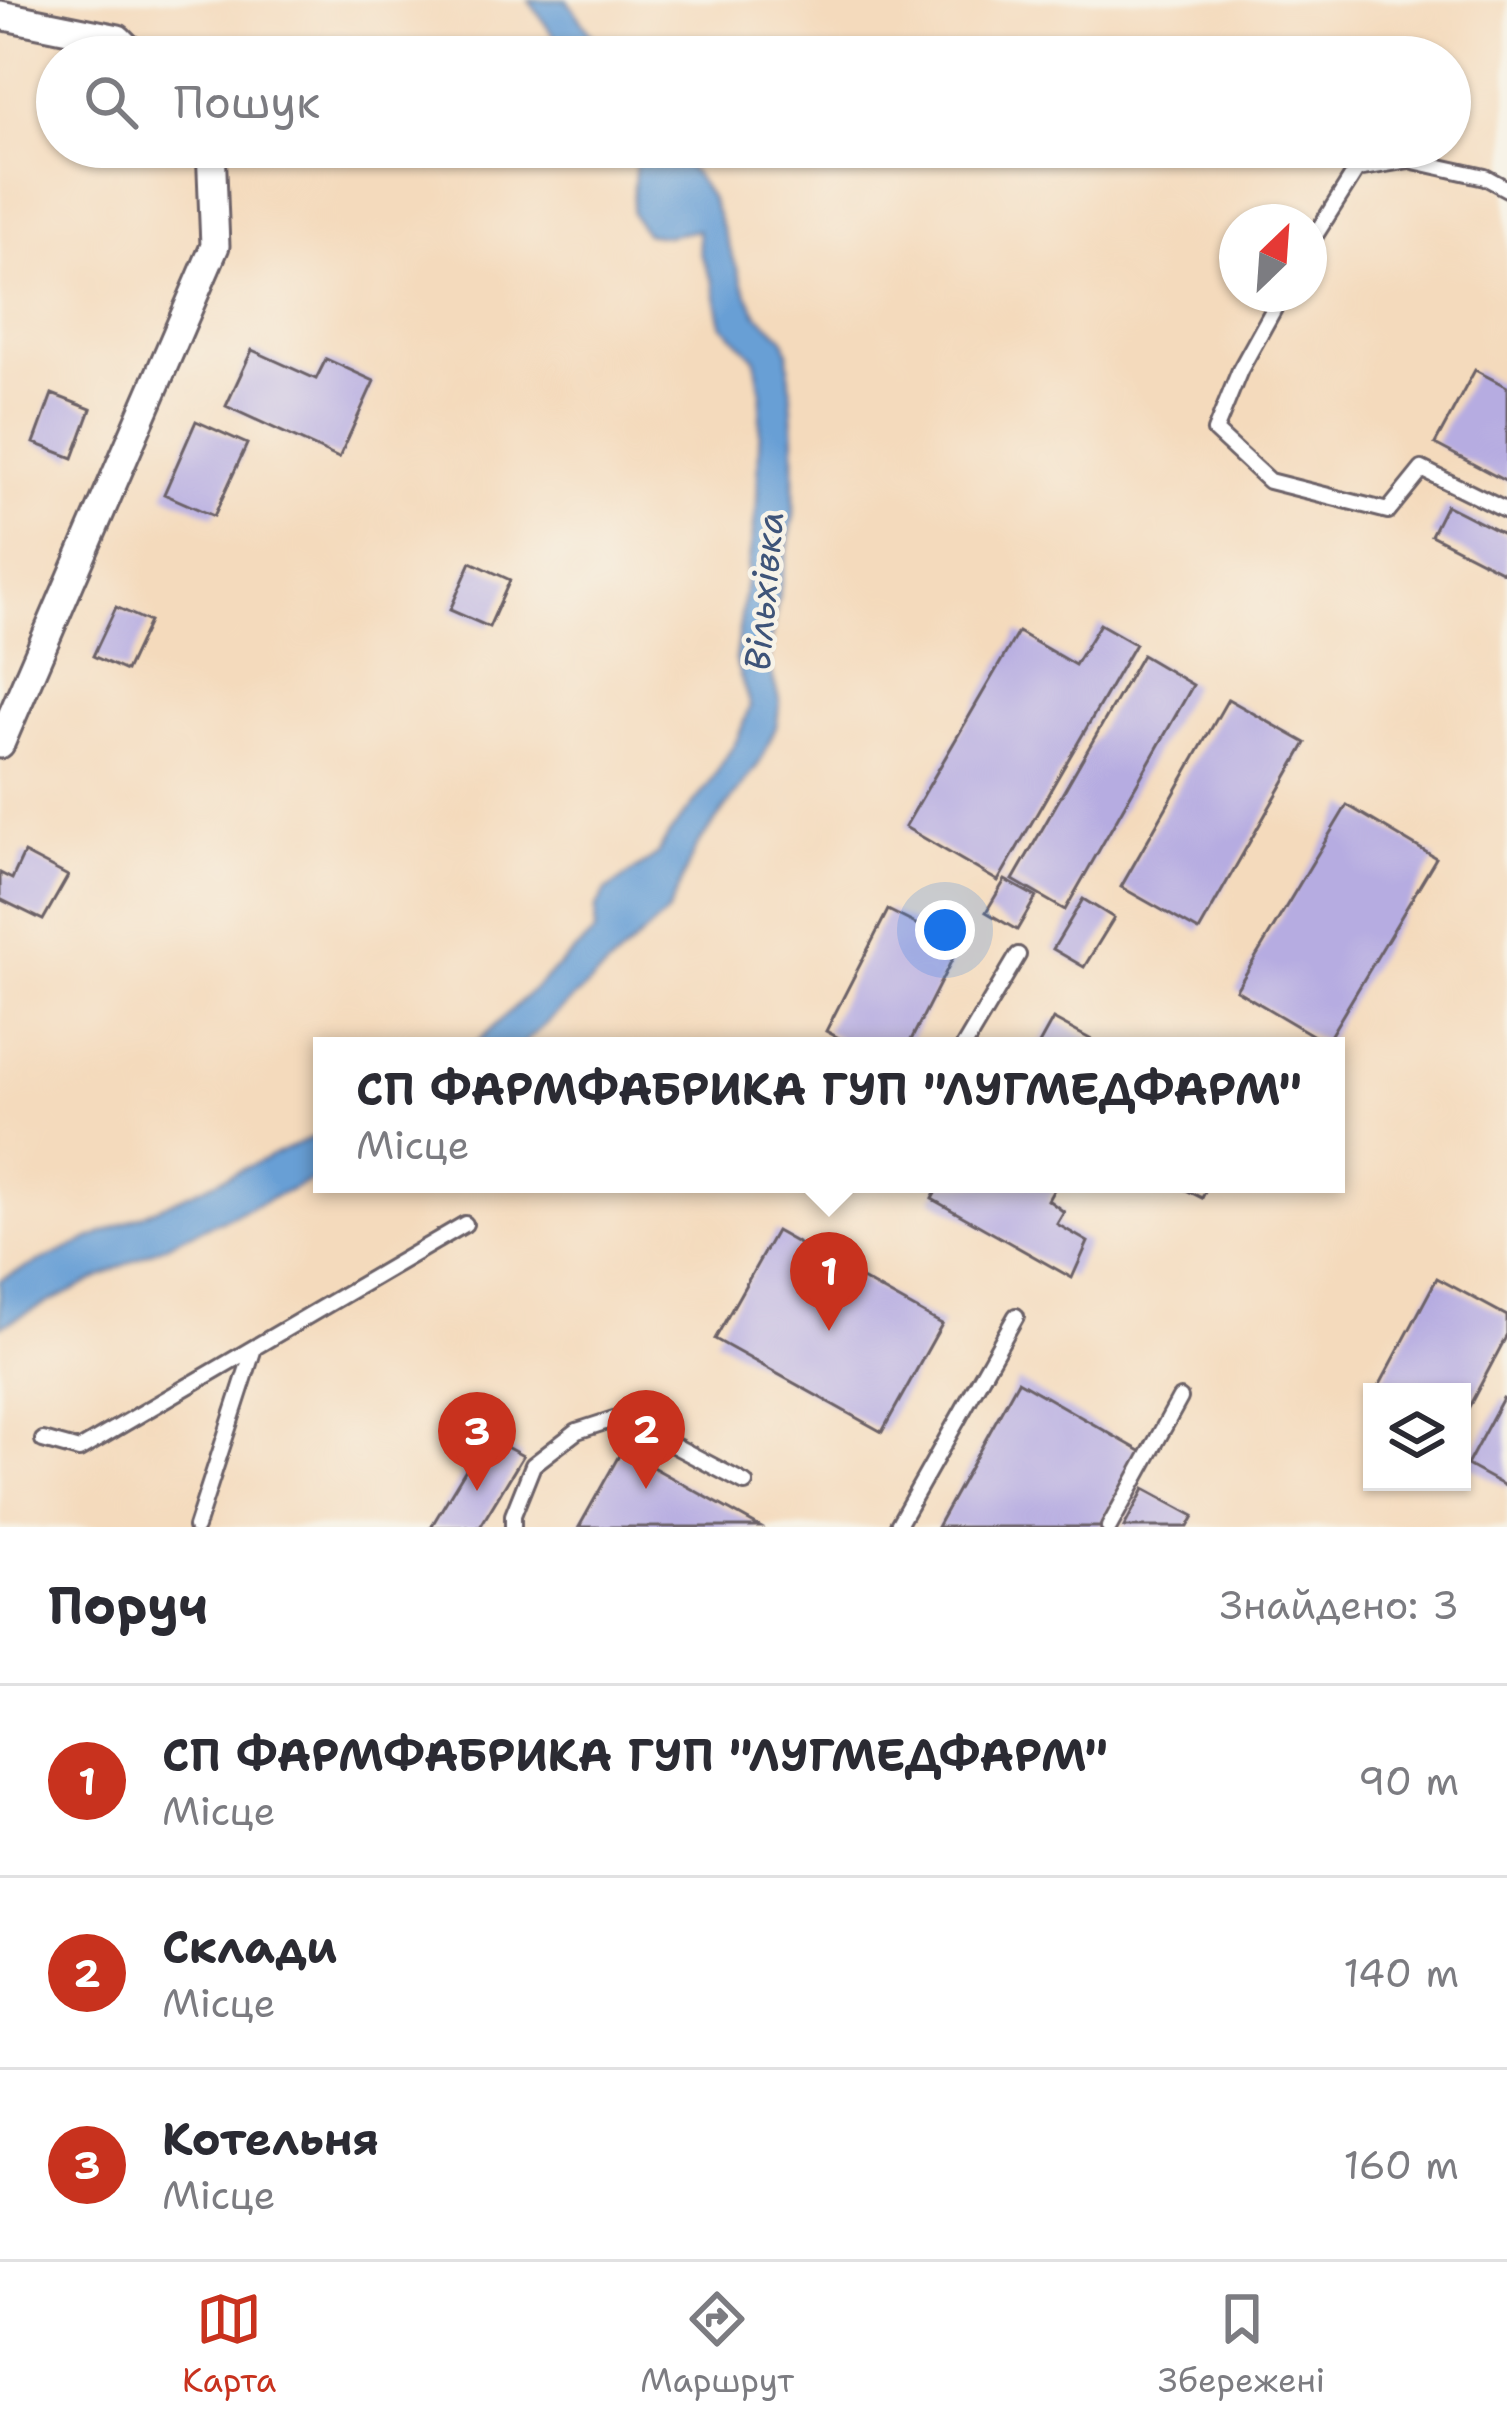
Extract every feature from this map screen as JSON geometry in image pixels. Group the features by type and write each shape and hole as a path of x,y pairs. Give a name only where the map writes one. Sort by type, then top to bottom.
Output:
{"street":[{"path":"0,15 103,36"},
{"path":"0,744 215,246 212,168"}],"lane":[{"path":"1327,217 1357,170 1367,168"},
{"path":"1445,168 1485,177 1507,189"},
{"path":"1272,312 1240,370 1215,431 1269,481 1388,511 1422,469 1507,511"},
{"path":"969,1037 1018,955"},
{"path":"43,1440 79,1450 465,1224"},
{"path":"897,1527 1016,1316"},
{"path":"196,1527 254,1348"},
{"path":"1109,1527 1180,1398"},
{"path":"513,1527 532,1465 577,1431 620,1417 745,1484"}],"water":[{"path":"529,0 567,0 593,36 554,36"},
{"name":"Вільхівка","path":"635,168 688,168 711,199 758,315 783,337 788,352 794,514 771,636 769,665 780,703 776,727 760,762 696,847 668,912 531,1037 483,1037 595,932 596,908 606,891 657,855 738,738 750,706 735,659 757,506 761,392 755,358 722,324 713,282 700,253 698,230 665,236 645,233 632,213"},
{"path":"313,1137 313,1180 182,1237 0,1326 0,1280"}],"building":[{"path":"252,350 316,379 326,359 374,381 339,458 226,406"},
{"path":"1475,370 1507,387 1507,482 1435,444"},
{"path":"52,394 91,409 73,458 34,443"},
{"path":"196,421 247,444 214,516 164,494"},
{"path":"1446,505 1507,536 1507,574 1431,535"},
{"path":"471,562 510,580 489,627 450,610"},
{"path":"116,607 149,622 126,671 93,656"},
{"path":"1100,624 1135,644 998,881 905,827 1018,632 1075,665"},
{"path":"1142,655 1193,685 1065,910 1013,880"},
{"path":"1228,699 1306,743 1199,931 1121,887"},
{"path":"1347,805 1436,858 1330,1037 1316,1037 1236,990"},
{"path":"24,853 68,876 43,920 0,899 0,873 12,879"},
{"path":"1005,880 1036,897 1017,930 986,912"},
{"path":"1083,899 1114,918 1084,967 1053,949"},
{"path":"888,910 959,946 913,1037 837,1037 826,1031"},
{"path":"1053,1019 1086,1037 1043,1037"},
{"path":"935,1193 1052,1193 1048,1200 1064,1212 1057,1224 1088,1242 1072,1278 932,1199"},
{"path":"776,1231 942,1324 882,1432 715,1339"},
{"path":"1437,1278 1507,1316 1507,1335 1471,1403 1471,1383 1381,1383"},
{"path":"1018,1381 1142,1452 1100,1527 937,1527"},
{"path":"1503,1398 1507,1400 1507,1487 1471,1467 1471,1458"},
{"path":"486,1436 523,1456 480,1527 431,1527"},
{"path":"622,1450 760,1527 579,1527"},
{"path":"1144,1489 1194,1516 1188,1527 1124,1527"}],"place":[{"name":"СП ФАРМФАБРИКА ГУП \"ЛУГМЕДФАРМ\"","path":"829,1331"},
{"name":"Склади","path":"646,1489"},
{"name":"Котельня","path":"477,1491"}]}
